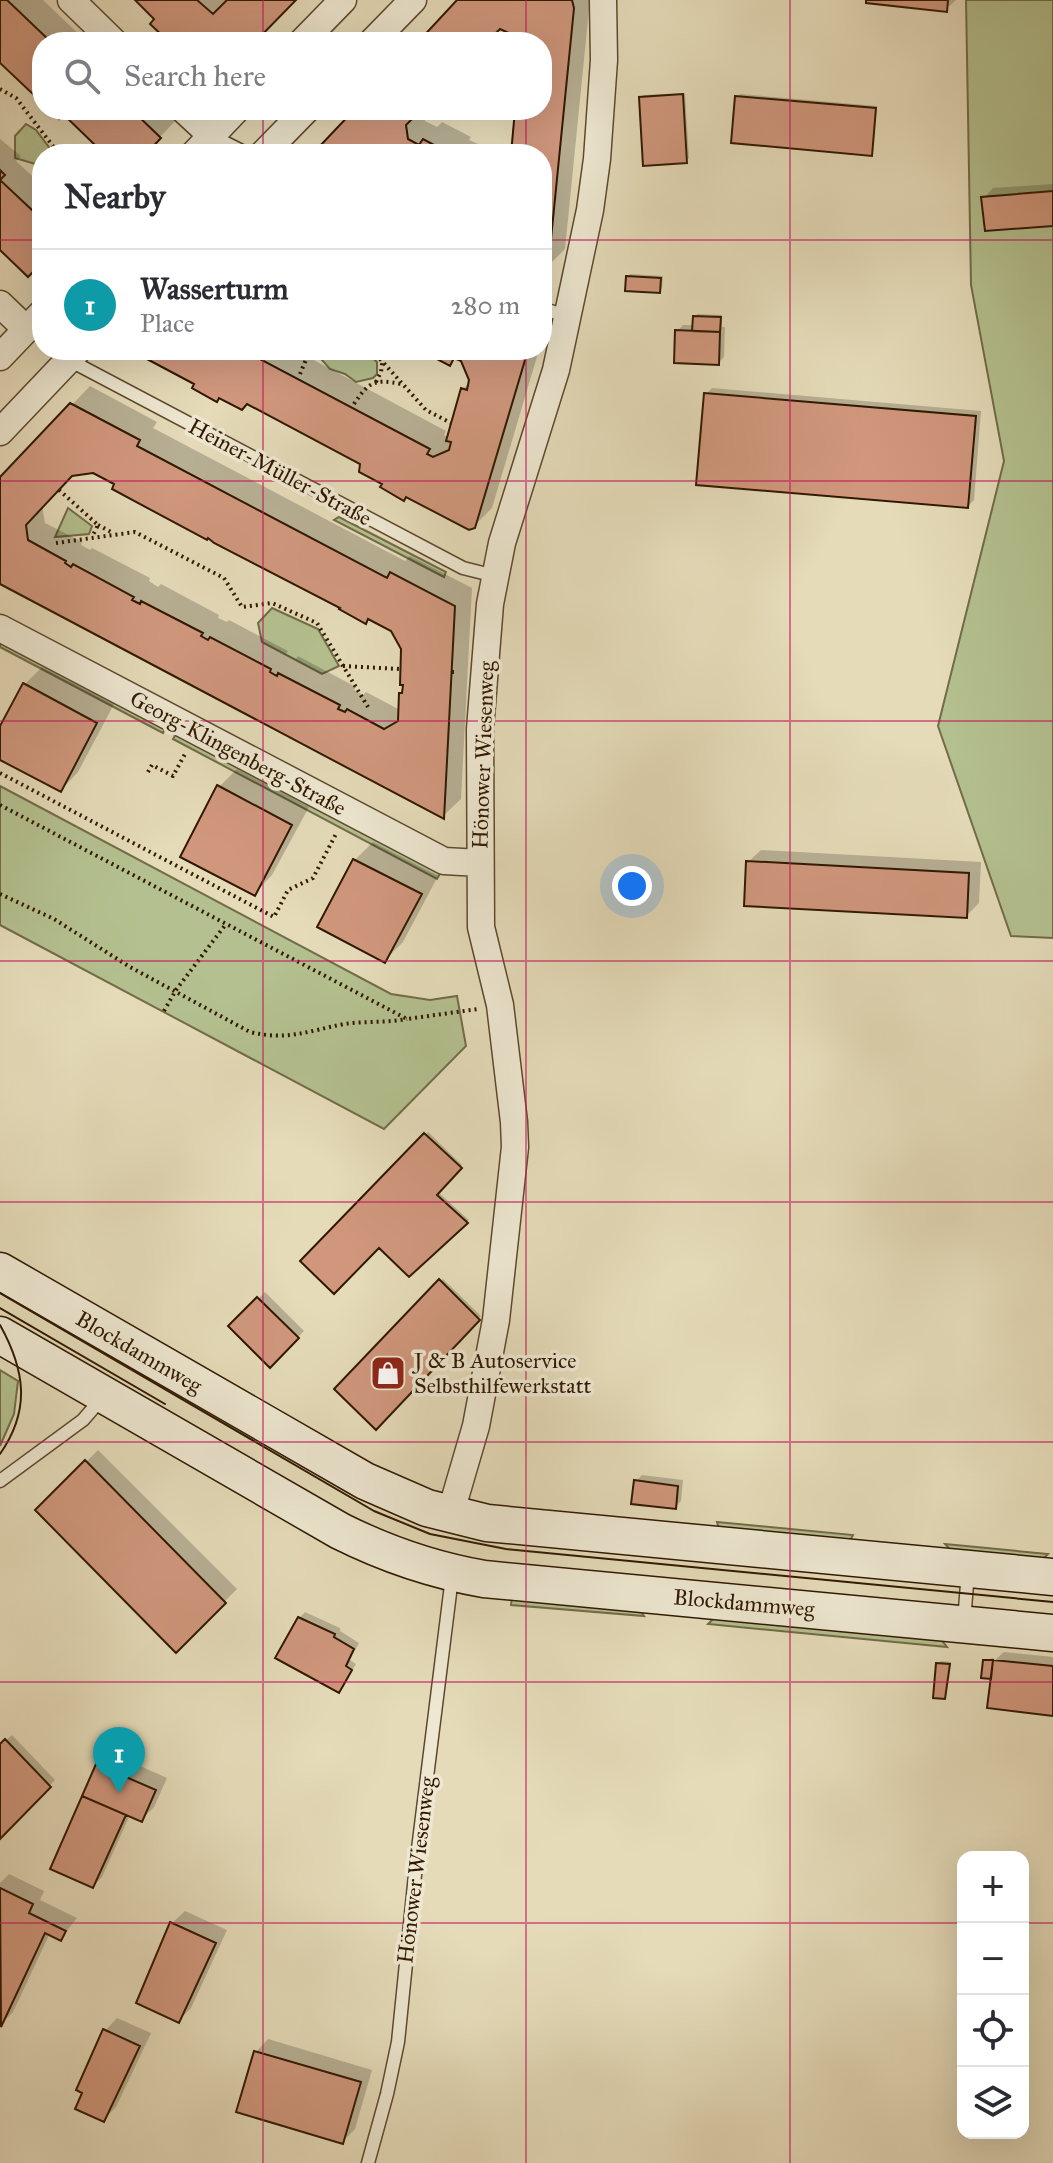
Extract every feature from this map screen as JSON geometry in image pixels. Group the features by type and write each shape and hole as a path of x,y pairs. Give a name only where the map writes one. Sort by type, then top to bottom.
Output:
{"street":[{"path":"71,0 104,32"},
{"path":"312,32 343,0"},
{"path":"382,32 413,0"},
{"name":"Hönower Wiesenweg","path":"450,1515 476,1426 496,1320 511,1187 514,1122 500,1005 481,927 480,729 490,604 505,527 556,370 579,271 597,159 604,60 603,0"},
{"path":"189,120 201,144"},
{"path":"203,144 226,120"},
{"path":"273,144 296,120"},
{"path":"0,304 32,320"},
{"path":"0,357 32,323"},
{"path":"0,432 68,360"},
{"name":"Georg-Klingenberg-Straße","path":"0,628 444,861 480,863"},
{"name":"Blockdammweg","path":"0,1271 365,1481 402,1499 450,1515 487,1523 1053,1577"},
{"name":"Blockdammweg","path":"0,1335 340,1531 374,1548 444,1572 484,1579 1053,1633"},
{"path":"444,1572 450,1515"}],"lane":[{"path":"552,311 568,317"},
{"name":"Heiner-Müller-Straße","path":"82,360 463,568 495,576"},
{"path":"0,1481 83,1420 104,1395"},
{"path":"963,1624 968,1569"},
{"name":"Hönower Wiesenweg","path":"368,2163 398,2042 444,1572"}],"path":[{"path":"0,89 16,98 32,119"},
{"path":"33,120 51,144"},
{"path":"300,374 307,360"},
{"path":"376,382 383,362"},
{"path":"383,362 426,410 451,423"},
{"path":"354,404 365,387 376,382 401,384"},
{"path":"59,490 98,525 115,535"},
{"path":"92,537 98,525"},
{"path":"56,543 135,532 224,578 242,607 272,603 317,623 368,707"},
{"path":"343,666 400,669"},
{"path":"148,772 152,765 173,776 186,752"},
{"path":"0,773 274,917 288,890 313,878 337,832"},
{"path":"0,805 407,1019"},
{"path":"0,894 54,919 223,1020 269,1037 292,1037 347,1024 387,1023 500,1005"},
{"path":"164,1011 176,990 226,924"}],"green space":[{"path":"966,0 1053,0 1053,938 1011,936 938,726 1004,461 971,285"},
{"path":"26,124 36,130 46,144 32,144 32,163 15,158 15,136"},
{"path":"322,360 377,362 377,374 373,378 356,382 330,369"},
{"path":"68,508 92,526 89,534 55,537"},
{"path":"339,517 446,572 444,577 334,520"},
{"path":"272,608 318,629 339,666 322,674 262,642 258,623"},
{"path":"0,638 166,726 163,733 0,647"},
{"path":"177,732 441,872 437,879 173,739"},
{"path":"0,786 391,994 430,1000 457,996 466,1046 384,1129 0,925"},
{"path":"0,1370 18,1381 14,1414 0,1446"},
{"path":"717,1522 853,1535 848,1544 720,1532"},
{"path":"945,1544 1048,1554 1039,1563 955,1555"},
{"path":"512,1596 639,1608 644,1616 511,1605"},
{"path":"717,1615 939,1637 947,1647 708,1624"}],"building":[{"path":"0,0 7,0 41,32 32,32 32,93 0,63"},
{"path":"135,0 197,0 213,14 227,0 296,0 265,32 158,32 150,24 154,19"},
{"path":"457,0 572,0 574,8 552,229 552,144 512,144 514,120 552,120 552,32 507,32 500,29 497,32 427,32"},
{"path":"866,0 948,0 947,12 866,3"},
{"path":"683,94 687,163 643,166 639,97"},
{"path":"735,96 876,108 872,156 731,143"},
{"path":"69,120 142,120 161,138 155,144 94,144"},
{"path":"345,120 411,120 406,125 408,139 417,144 322,144"},
{"path":"0,180 32,210 32,273 28,277 0,250"},
{"path":"1053,191 1053,226 985,231 981,197"},
{"path":"626,276 661,278 660,293 625,291"},
{"path":"693,316 721,317 720,332 692,331"},
{"path":"675,330 720,332 719,365 674,363"},
{"path":"149,360 262,360 430,449 427,454 433,457 449,450 451,442 446,441 461,388 467,390 469,380 459,360 525,360 475,528 469,530 406,497 404,501 359,472 360,464 247,404 242,410 219,398 217,402 192,388 194,384"},
{"path":"439,360 453,360 450,366"},
{"path":"704,393 976,416 968,508 696,485"},
{"path":"70,403 140,440 137,446 387,578 390,572 455,606 444,819 0,584 0,477","holes":["93,473 114,484 112,489 207,540 366,624 368,619 391,631 401,649 400,685 403,685 402,693 399,693 398,721 384,729 347,709 345,712 338,709 340,705 278,673 277,676 270,672 271,669 210,637 208,640 201,636 203,633 141,601 140,604 132,600 134,597 73,564 71,567 66,561 28,540 26,525 72,476"]},
{"path":"23,683 97,723 61,792 0,760 0,726"},
{"path":"217,785 292,825 255,896 180,857"},
{"path":"353,859 422,894 385,963 317,927"},
{"path":"746,861 969,873 967,918 744,906"},
{"path":"424,1133 462,1168 437,1195 468,1223 409,1277 379,1248 334,1294 300,1261"},
{"path":"439,1279 480,1320 376,1430 334,1389"},
{"path":"257,1297 299,1338 270,1368 228,1326"},
{"path":"85,1460 226,1603 176,1653 35,1510"},
{"path":"634,1480 678,1486 676,1509 631,1504"},
{"path":"298,1617 335,1634 334,1637 354,1649 346,1666 352,1670 339,1693 275,1658"},
{"path":"983,1660 993,1660 991,1679 981,1678"},
{"path":"993,1660 1053,1666 1053,1716 987,1708"},
{"path":"936,1663 950,1664 945,1699 933,1698"},
{"path":"5,1739 51,1787 0,1839 0,1744"},
{"path":"96,1764 156,1790 142,1822 82,1796"},
{"path":"82,1796 126,1815 93,1888 50,1869"},
{"path":"0,1888 33,1904 29,1913 66,1931 61,1941 45,1933 1,2027"},
{"path":"170,1922 216,1943 179,2023 136,2003"},
{"path":"103,2029 140,2046 104,2122 75,2109 82,2093 76,2090"},
{"path":"254,2051 361,2082 343,2144 236,2112"}],"tram line":[{"path":"0,1293 374,1511 430,1534 506,1549 1053,1602"},
{"path":"0,1308 165,1404"},
{"path":"0,1325 15,1358 21,1390 17,1422 0,1454"}],"place":[{"name":"J & B Autoservice Selbsthilfewerkstatt","path":"388,1373"},
{"name":"Wasserturm","path":"119,1793"}]}
